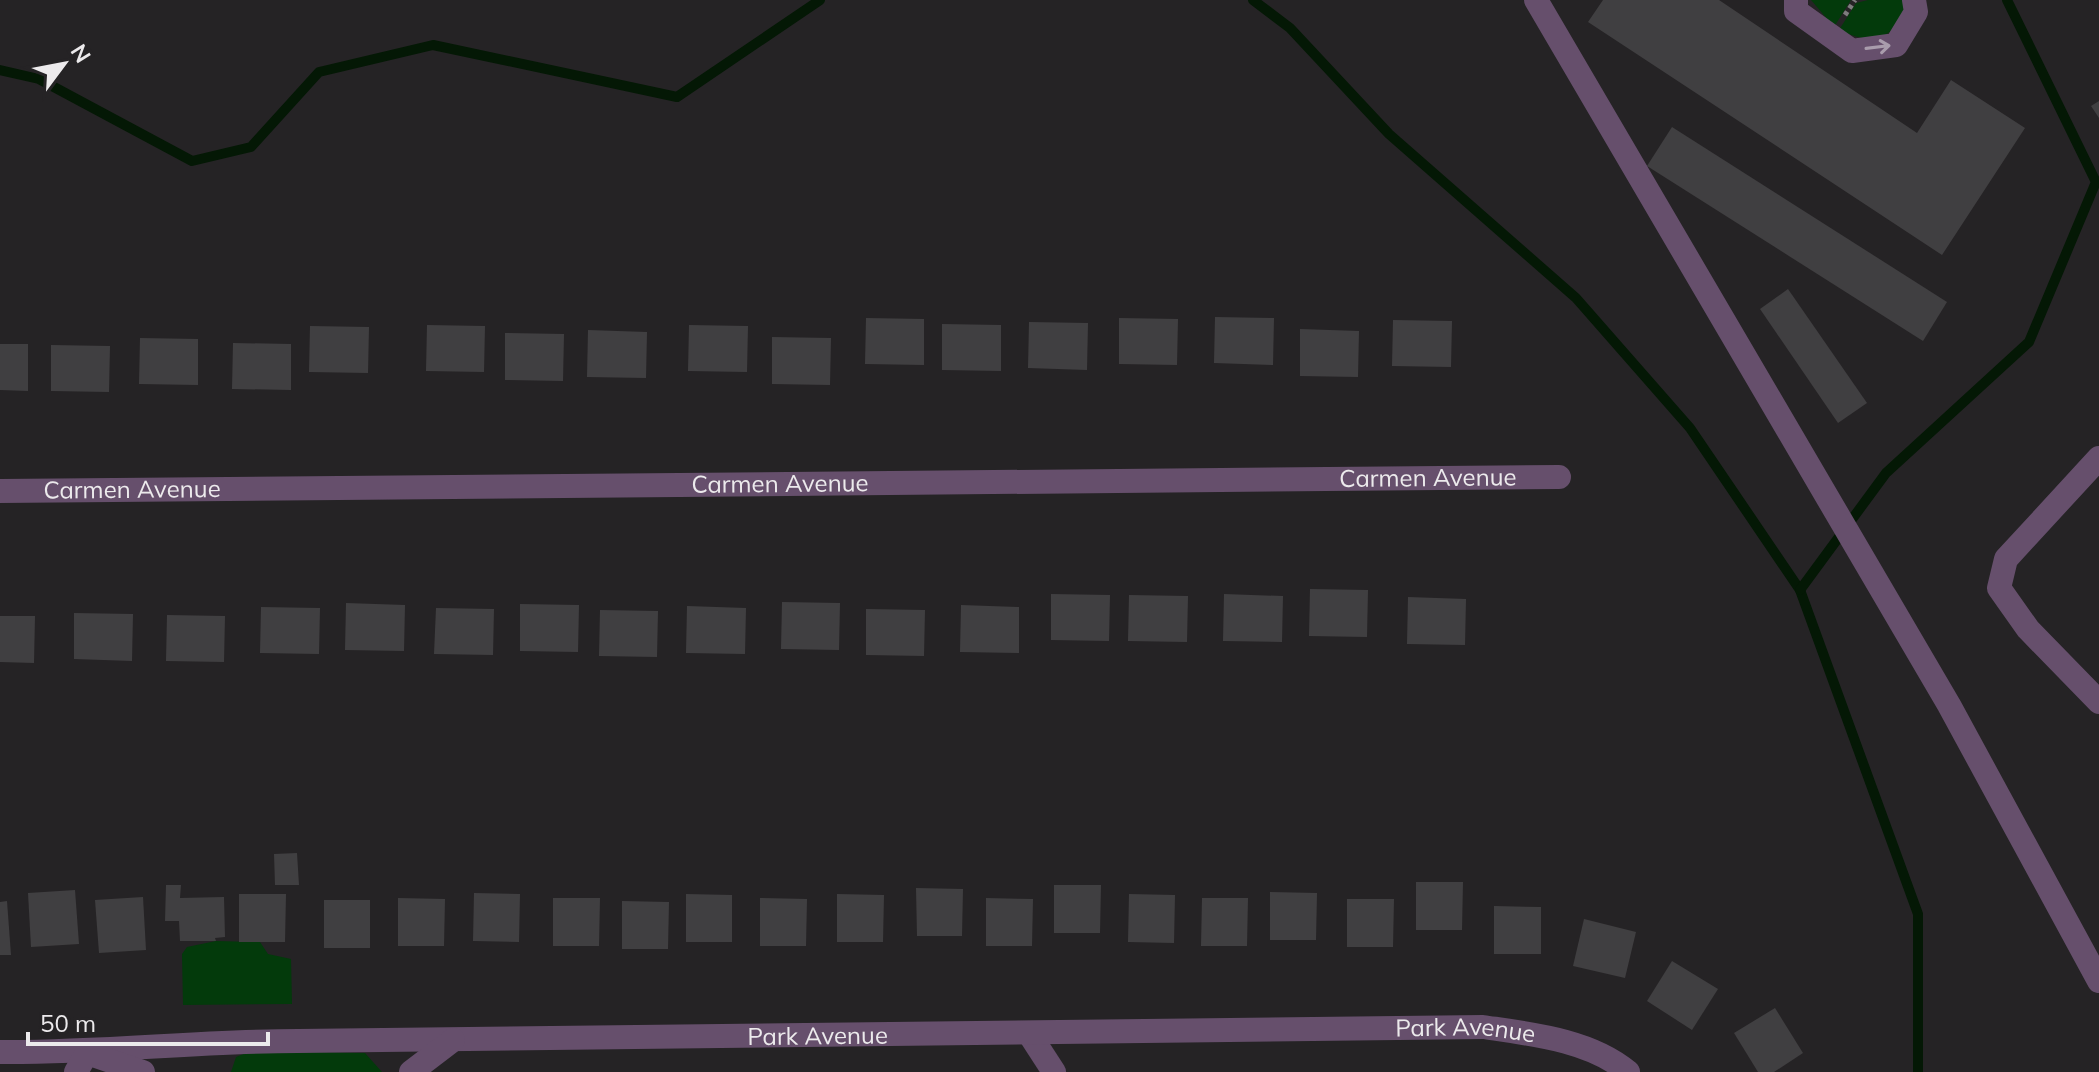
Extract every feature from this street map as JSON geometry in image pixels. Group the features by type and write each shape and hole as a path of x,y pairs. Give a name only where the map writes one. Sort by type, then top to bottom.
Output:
{"street":[{"path":"1536,0 1949,705 2099,981"},
{"path":"1796,0 1796,11 1852,51 1896,45 1916,12 1914,0"},
{"path":"2099,458 2006,559 1999,588 2028,629 2099,702"},
{"name":"Carmen Avenue","path":"0,491 1559,477"},
{"name":"Park Avenue","path":"0,1052 82,1062 232,1041 1030,1035 1483,1027 1555,1038 1618,1064 1628,1072"},
{"path":"1030,1035 1054,1072"},
{"path":"411,1072 453,1040"},
{"path":"82,1062 143,1072"}],"green space":[{"path":"1811,0 1851,0 1834,27"},
{"path":"1904,0 1904,21 1888,34 1873,39 1839,30 1856,3"},
{"path":"216,941 260,942 268,954 291,959 292,1004 183,1005 182,954 187,947"},
{"path":"246,1053 365,1053 382,1072 231,1072 236,1057"}],"building":[{"path":"1603,0 1719,0 1917,133 1951,80 2025,128 1942,255 1588,22"},
{"path":"2099,101 2099,118 2091,106"},
{"path":"1672,127 1947,302 1923,341 1647,166"},
{"path":"1788,289 1867,403 1838,423 1760,309"},
{"path":"1215,317 1274,318 1273,365 1214,363"},
{"path":"866,318 924,319 924,365 865,364"},
{"path":"1119,318 1178,319 1177,365 1119,364"},
{"path":"1393,320 1452,321 1451,367 1392,366"},
{"path":"1029,322 1088,323 1087,370 1028,368"},
{"path":"942,324 1001,325 1001,371 942,370"},
{"path":"427,325 485,326 484,372 426,371"},
{"path":"689,325 748,326 747,372 688,371"},
{"path":"310,326 369,327 368,373 309,372"},
{"path":"1300,329 1359,331 1358,377 1300,376"},
{"path":"588,330 647,332 646,378 587,377"},
{"path":"505,333 564,334 563,381 505,380"},
{"path":"772,337 831,338 830,385 772,384"},
{"path":"140,338 198,339 198,385 139,384"},
{"path":"233,343 291,344 291,390 232,389"},
{"path":"0,344 28,344 28,391 0,390"},
{"path":"51,345 110,346 109,392 51,391"},
{"path":"1310,589 1368,590 1367,637 1309,636"},
{"path":"1051,594 1110,595 1109,641 1051,640"},
{"path":"1224,594 1283,596 1282,642 1223,641"},
{"path":"1129,595 1188,596 1187,642 1128,641"},
{"path":"1408,597 1466,599 1465,645 1407,644"},
{"path":"782,602 840,603 839,650 781,649"},
{"path":"346,603 405,605 404,651 345,650"},
{"path":"520,604 579,605 578,652 520,651"},
{"path":"961,605 1019,607 1019,653 960,652"},
{"path":"687,606 746,608 745,654 686,653"},
{"path":"261,607 320,608 319,654 260,653"},
{"path":"436,608 494,609 493,655 434,654"},
{"path":"866,609 925,610 924,656 866,655"},
{"path":"600,610 658,611 657,657 599,656"},
{"path":"74,613 133,614 132,661 74,659"},
{"path":"167,615 225,616 224,662 166,661"},
{"path":"0,616 35,616 34,663 0,662"},
{"path":"297,853 299,885 275,885 274,854"},
{"path":"1416,882 1463,882 1462,930 1416,930"},
{"path":"166,885 181,885 180,898 224,897 225,937 215,938 216,941 180,941 179,921 165,921"},
{"path":"1054,885 1101,885 1100,933 1054,933"},
{"path":"916,888 963,889 962,936 917,936"},
{"path":"75,890 79,944 31,947 28,893"},
{"path":"1270,892 1317,893 1316,940 1270,940"},
{"path":"474,893 520,894 519,942 473,941"},
{"path":"239,894 286,894 285,942 239,942"},
{"path":"686,894 732,895 732,942 686,942"},
{"path":"837,894 884,895 883,942 837,942"},
{"path":"1129,894 1175,895 1174,943 1128,942"},
{"path":"143,897 146,950 99,953 95,900"},
{"path":"398,898 445,899 444,946 398,946"},
{"path":"553,898 600,898 599,946 553,946"},
{"path":"760,898 807,899 806,946 760,946"},
{"path":"986,898 1033,899 1032,946 986,946"},
{"path":"1202,898 1248,898 1247,946 1201,946"},
{"path":"1347,899 1394,899 1393,947 1347,947"},
{"path":"324,900 370,900 370,948 324,948"},
{"path":"7,901 11,955 0,955 0,902"},
{"path":"622,901 669,902 668,949 622,949"},
{"path":"1494,906 1541,907 1541,954 1494,954"},
{"path":"1584,919 1636,932 1625,978 1573,966"},
{"path":"1672,961 1718,989 1692,1030 1647,1001"},
{"path":"1775,1008 1803,1053 1774,1072 1758,1072 1734,1033"}],"waterway":[{"path":"0,70 39,79 192,161 251,147 319,72 433,45 677,97 820,0"},
{"path":"1253,0 1290,28 1389,134 1576,298 1690,428 1800,590 1918,914 1918,1072"},
{"path":"1800,590 1886,473 2029,342 2096,182 2007,0"}]}
